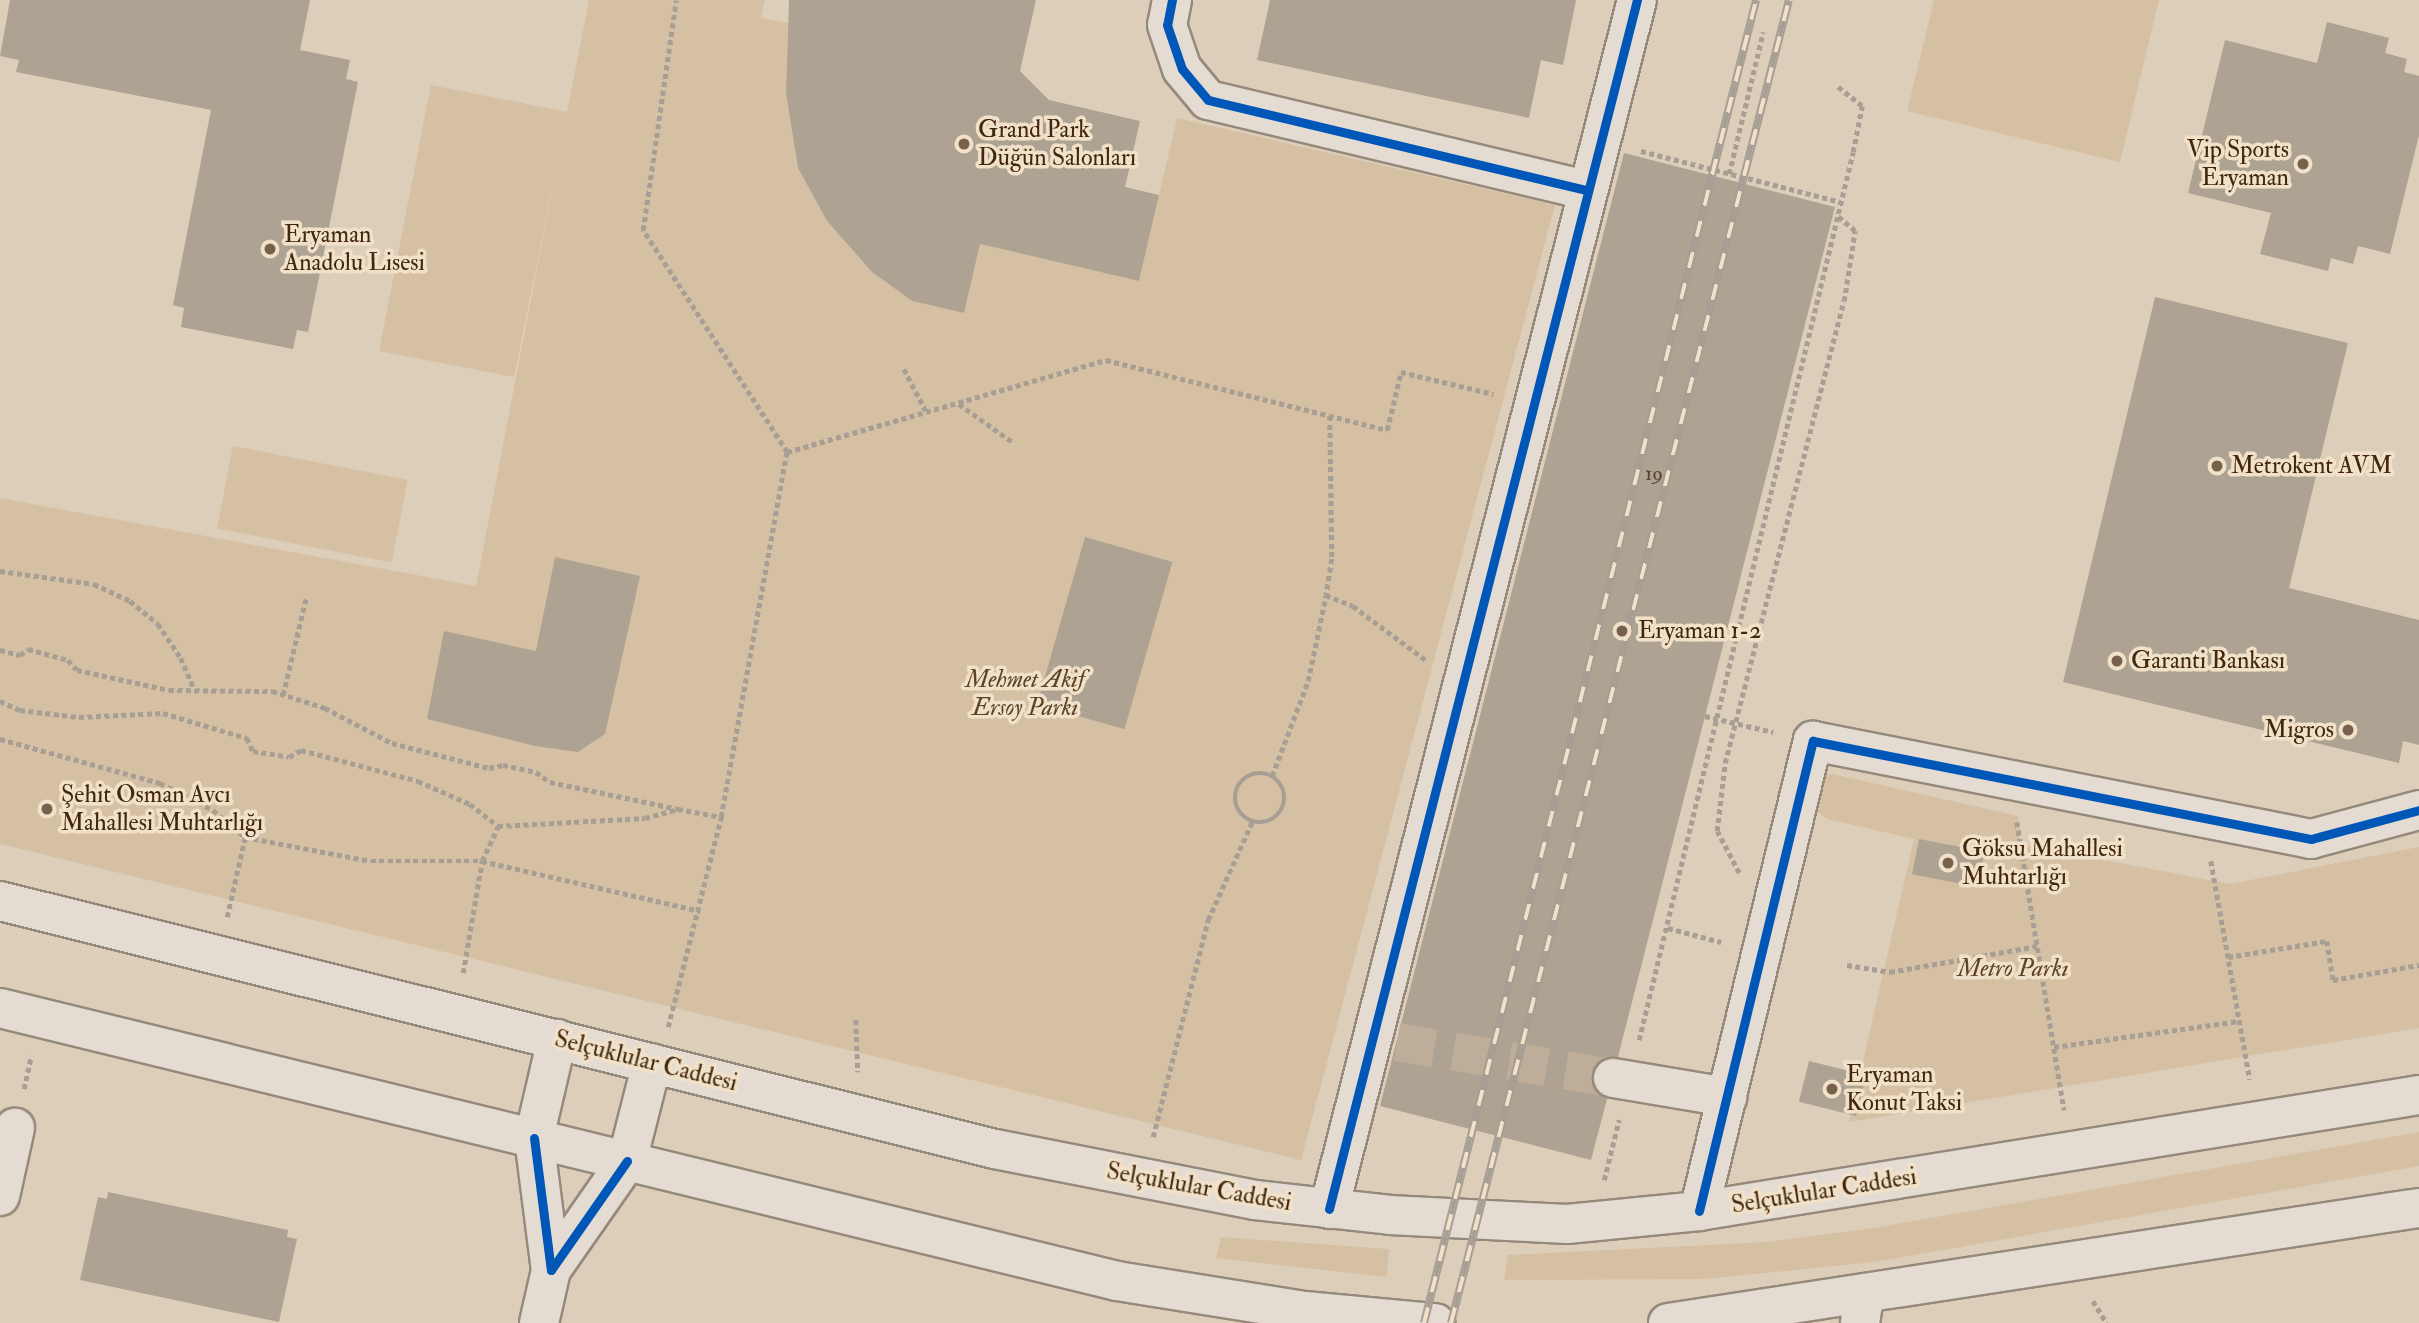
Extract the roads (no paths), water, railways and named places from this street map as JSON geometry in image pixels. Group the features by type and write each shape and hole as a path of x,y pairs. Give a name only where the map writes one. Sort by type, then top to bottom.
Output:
{"main road":[{"path":"1172,0 1167,25 1182,69 1208,100 1587,190"},
{"path":"1329,1209 1385,1040 1462,684 1637,0"},
{"path":"1699,1212 1814,741 2311,839 2419,810"},
{"name":"Selçuklular Caddesi","path":"0,901 995,1149 1143,1178 1329,1209 1567,1224 1699,1212 2419,1096"},
{"path":"0,1008 1117,1281 1381,1321 1435,1323"},
{"path":"539,1323 551,1270 534,1139 557,1039"},
{"path":"551,1270 627,1161 652,1063"},
{"path":"1621,1079 1727,1097"},
{"path":"0,1196 15,1128"},
{"path":"1668,1323 1862,1308 2419,1208"}],"tunnel":[{"path":"1397,1042 1613,1078"}],"railway":[{"path":"1424,1323 1756,0"},
{"path":"1451,1323 1789,0"}],"place":[{"name":"Grand Park Düğün Salonları","path":"964,144"},
{"name":"Vip Sports Eryaman","path":"2303,164"},
{"name":"Eryaman Anadolu Lisesi","path":"270,249"},
{"name":"Metrokent AVM","path":"2217,466"},
{"name":"Eryaman 1-2","path":"1622,631"},
{"name":"Garanti Bankası","path":"2117,661"},
{"name":"Migros","path":"2348,730"},
{"name":"Şehit Osman Avcı Mahallesi Muhtarlığı","path":"47,809"},
{"name":"Göksu Mahallesi Muhtarlığı","path":"1948,863"},
{"name":"Eryaman Konut Taksi","path":"1832,1089"}],"park label":[{"name":"Mehmet Akif Ersoy Parkı","path":"1025,694"},
{"name":"Metro Parkı","path":"2013,969"}]}
